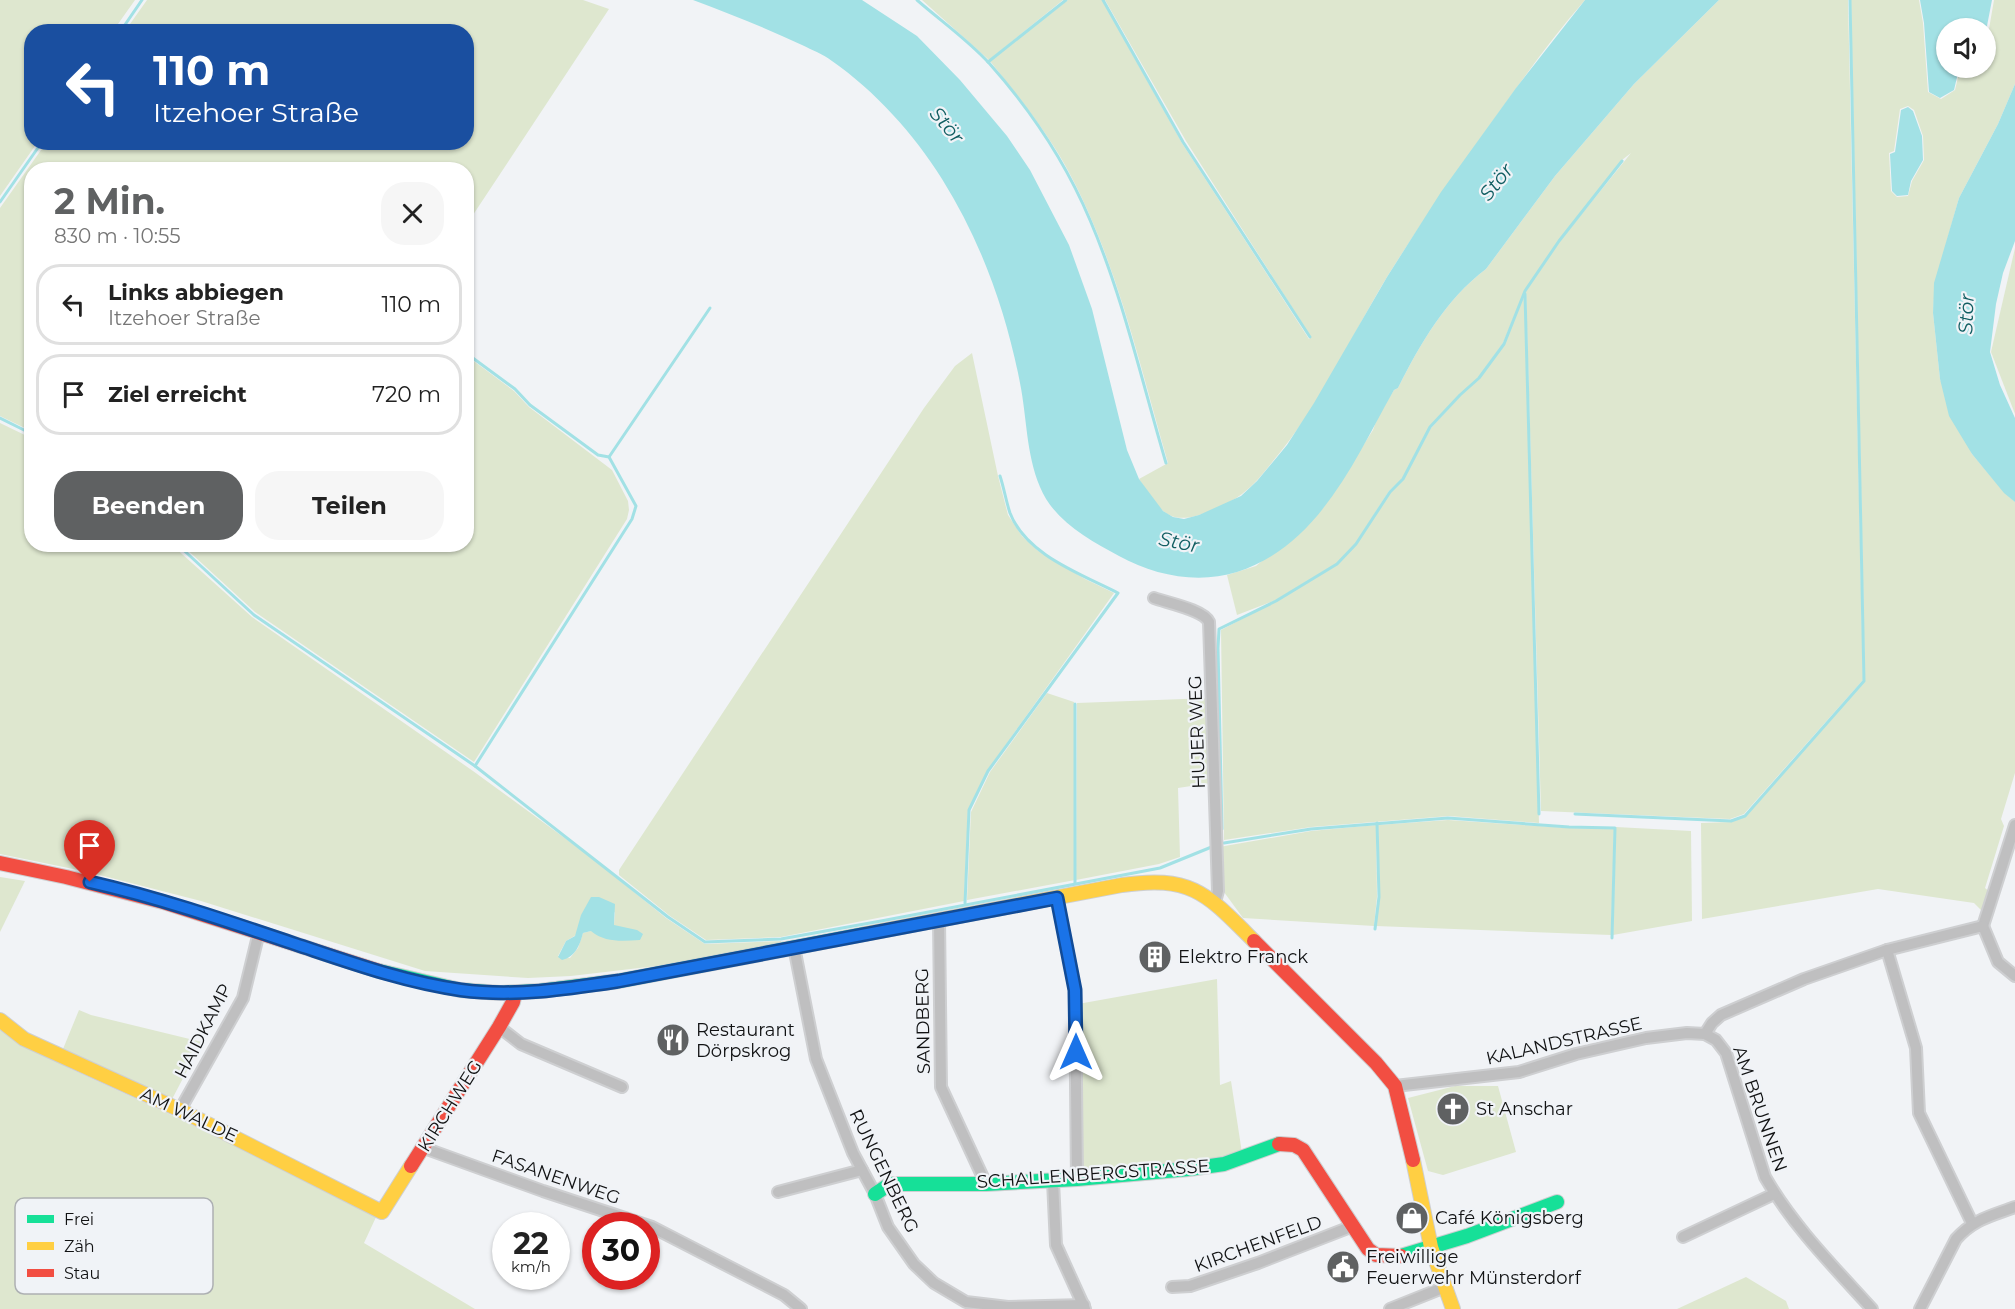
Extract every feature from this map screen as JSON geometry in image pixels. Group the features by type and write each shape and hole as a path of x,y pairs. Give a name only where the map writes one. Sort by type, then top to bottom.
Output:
{"street":[{"name":"HUJER WEG","path":"1155,598 1201,613 1208,618 1209,622 1218,891 1215,902"},
{"path":"2015,825 1983,926 1998,962 2015,976"},
{"path":"0,863 129,891 402,978 461,990 515,993 619,981 1146,881 1185,884 1202,892 1215,902 1376,1063 1395,1086 1431,1247 1453,1309"},
{"path":"1057,898 1076,1004 1077,1179"},
{"name":"SANDBERG","path":"939,920 941,1088 986,1184"},
{"path":"1705,1034 1721,1015 1804,979 1887,950 1983,926"},
{"name":"HAIDKAMP","path":"180,1110 243,998 259,932"},
{"name":"RUNGENBERG","path":"794,947 816,1059 853,1153 875,1194 888,1227 914,1264 934,1283 966,1302 1008,1307 1084,1307"},
{"path":"1887,950 1916,1048 1919,1113 1972,1223"},
{"name":"KIRCHWEG","path":"378,1210 382,1212 424,1148 499,1028 513,1002 515,993"},
{"name":"AM WALDE","path":"0,1020 24,1039 180,1110 378,1210"},
{"path":"499,1028 521,1044 622,1087"},
{"name":"KALANDSTRASSE","path":"1395,1086 1519,1072 1576,1054 1646,1038 1687,1033 1705,1034"},
{"name":"AM BRUNNEN","path":"1705,1034 1716,1040 1726,1053 1764,1177 1774,1194 1795,1223 1872,1309"},
{"name":"SCHALLENBERGSTRASSE","path":"875,1194 890,1184 1053,1181 1224,1164 1282,1143 1294,1145 1303,1150 1368,1249 1376,1255 1396,1257 1431,1247 1557,1202"},
{"name":"FASANENWEG","path":"424,1148 652,1227 774,1290 801,1309"},
{"path":"778,1192 862,1170"},
{"path":"1053,1181 1056,1245 1084,1307"},
{"path":"1683,1237 1774,1194"},
{"path":"1920,1309 1956,1239 1972,1223 2015,1207"},
{"name":"KIRCHENFELD","path":"1172,1287 1191,1286 1353,1226"},
{"path":"1390,1309 1445,1287"}],"green space":[{"path":"0,0 135,0 118,24 24,24 24,150 32,150 0,196"},
{"path":"147,0 583,0 609,9 474,213 474,162 33,162 41,150 474,150 474,24 130,24"},
{"path":"922,0 1063,0 989,60"},
{"path":"1068,0 1102,0 1182,143 1309,339 1311,337 1186,141 1105,0 1585,0 1529,71 1427,215 1387,277 1320,395 1290,440 1255,483 1238,497 1196,516 1185,518 1167,514 1153,500 1139,479 1168,463 1125,311 1099,236 1057,151 990,61"},
{"path":"1719,0 1848,0 1863,680 1744,814 1730,819 1541,811 1526,291 1560,241 1631,153 1622,160 1559,240 1525,290 1503,343 1478,378 1430,426 1402,479 1389,491 1355,544 1337,563 1276,600 1237,615 1227,575 1256,566 1323,508 1446,308 1486,269 1555,176 1634,84"},
{"path":"1851,0 1919,0 1928,92 1941,99 1955,90 1958,78 1996,78 1996,18 1991,18 1994,0 2015,0 2015,84 1998,124 1959,198 1935,283 1933,313 1940,379 1972,454 2015,502 2015,773 2001,819 2004,826 1985,888 1990,892 1983,912 1974,903 1878,889 1702,919 1701,823 1731,822 1745,817 1865,681","holes":["1908,106 1914,110 1923,136 1924,160 1912,181 1908,196 1897,197 1891,191 1889,153 1894,151 1900,109"]},
{"path":"24,174 24,428 0,416 0,208"},
{"path":"2015,248 2015,414 1991,352"},
{"path":"1525,294 1539,823 1449,816 1311,827 1224,840 1221,630 1276,601 1337,564 1356,545 1390,493 1403,480 1431,428 1479,379 1504,344"},
{"path":"972,353 1008,515 1022,536 1037,550 1085,579 1114,593 987,771 968,810 964,901 781,937 706,940 670,916 619,875 619,870 924,408 955,366"},
{"path":"474,361 514,391 529,407 612,470 628,501 627,519 474,762 255,612 190,552 474,552"},
{"path":"0,423 24,435 24,552 180,552 252,617 473,771 592,858 666,918 705,944 781,941 781,945 665,965 571,976 528,978 425,971 201,901 88,872 0,854","holes":["615,912 614,925 583,933 578,948 570,958 558,956 566,941"]},
{"path":"1047,693 1074,702 1075,880 967,900 971,812 990,772"},
{"path":"1210,698 1211,783 1178,788 1180,857 1159,864 1076,880 1077,703"},
{"path":"1448,820 1614,829 1611,935 1376,926 1380,897 1378,825"},
{"path":"1376,825 1377,897 1374,926 1243,918 1221,888 1219,847 1311,831"},
{"path":"1616,827 1691,831 1692,921 1613,935"},
{"path":"0,877 25,881 0,932"},
{"path":"1217,979 1220,1085 1231,1081 1242,1153 1220,1161 1083,1173 1078,1004"},
{"path":"79,1010 91,1015 202,1042 170,1103 63,1049"},
{"path":"0,1030 71,1069 377,1215 364,1243 475,1309 0,1309"},
{"path":"1455,1086 1498,1086 1516,1152 1443,1175 1428,1171 1408,1098"},
{"path":"1746,1277 1786,1301 1789,1309 1677,1309"}],"water":[{"name":"Stör","path":"693,0 862,0 917,36 960,80 1007,136 1030,170 1069,245 1092,309 1127,450 1139,479 1163,511 1173,517 1184,519 1199,515 1241,496 1257,481 1287,445 1387,277 1441,192 1516,88 1585,0 1719,0 1634,84 1555,176 1486,269 1446,308 1415,355 1398,388 1394,390 1349,471 1332,497 1312,521 1291,542 1266,560 1222,576 1192,577 1147,569 1119,556 1073,528 1046,499 1035,474 1014,356 990,277 969,227 942,179 893,114 848,73 825,56"},
{"path":"1920,0 1992,0 1989,18 1936,18 1936,78 1957,78 1954,90 1940,98 1929,92"},
{"name":"Stör","path":"2015,84 2015,241 2003,273 1996,304 1990,352 2000,385 2015,418 2015,502 2004,493 1972,454 1949,416 1940,379 1933,313 1934,283 1959,198 1998,124"},
{"path":"1908,107 1913,111 1922,136 1923,160 1911,181 1908,195 1897,196 1892,191 1890,154 1895,152 1901,110"},
{"path":"591,897 599,897 615,904 614,925 637,930 643,934 640,940 621,941 602,938 591,931 583,933 574,953 562,960 558,957 566,941 575,936 581,915"}],"waterway":[{"path":"126,24 142,0"},
{"path":"917,0 989,63 1033,118 1070,178 1102,249 1166,463"},
{"path":"988,62 1066,0"},
{"path":"1103,0 1183,142 1310,337"},
{"path":"1575,814 1731,821 1745,816 1864,681 1850,0"},
{"path":"28,162 36,150"},
{"path":"1222,829 1219,629 1276,601 1337,564 1356,544 1390,492 1403,479 1430,427 1479,378 1504,344 1525,291 1559,241 1622,161"},
{"path":"0,202 24,168"},
{"path":"1525,294 1539,814"},
{"path":"609,457 710,308"},
{"path":"474,359 515,389 530,405 598,455 609,457 636,506 632,519 475,766"},
{"path":"0,418 24,430"},
{"path":"965,903 969,810 988,771 1118,593 1056,562 1028,541 1010,513 1000,476"},
{"path":"186,552 254,615 475,766 668,917 705,942 781,939 881,921 1160,868 1214,846"},
{"path":"1075,704 1075,883"},
{"path":"1224,843 1311,829 1448,818 1615,828 1612,938"},
{"path":"1375,929 1379,897 1377,823"}],"traffic: fast":[{"path":"379,971 460,990 500,993 540,991 619,981 865,934"},
{"path":"875,1194 890,1184 986,1184 1189,1169 1224,1164 1279,1144"},
{"path":"1401,1256 1467,1236 1557,1202"}],"traffic: slow":[{"path":"865,934 1122,885 1166,883 1182,886 1210,900 1254,941"},
{"path":"0,1020 24,1039 180,1110 382,1212 411,1166"},
{"path":"1413,1160 1431,1247 1453,1309"}],"traffic: jam":[{"path":"0,863 163,902 379,971"},
{"path":"1254,941 1376,1063 1395,1086 1413,1160"},
{"path":"411,1166 499,1027 513,1002 515,993"},
{"path":"1279,1144 1294,1145 1303,1150 1368,1249 1376,1255 1401,1256"}],"place":[{"name":"Elektro Franck","path":"1155,957"},
{"name":"Restaurant Dörpskrog","path":"673,1040"},
{"name":"St Anschar","path":"1453,1109"},
{"name":"Café Königsberg","path":"1412,1218"},
{"name":"Freiwillige Feuerwehr Münsterdorf","path":"1343,1267"}],"route":[{"path":"90,882 149,897 402,978 461,990 515,993 619,981 1057,898 1075,990 1076,1052"}]}
